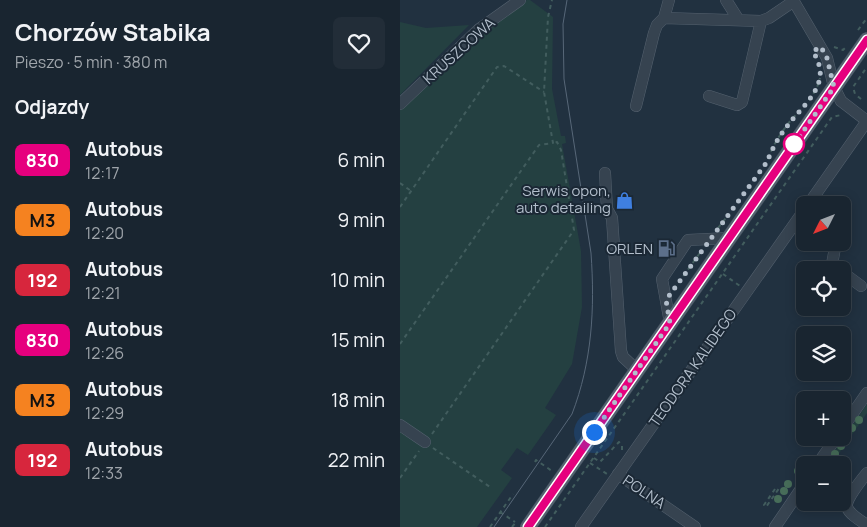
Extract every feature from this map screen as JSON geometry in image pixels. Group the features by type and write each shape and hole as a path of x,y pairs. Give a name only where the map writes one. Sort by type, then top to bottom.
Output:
{"main road":[{"path":"522,525 670,323 834,87 862,36"}],"street":[{"name":"KRUSZCOWA","path":"400,104 478,30 520,0"},
{"path":"636,106 654,32 657,25 664,18 669,0"},
{"path":"726,0 738,19"},
{"path":"664,18 761,21 769,18 793,1 827,58 834,87 841,102 867,121 814,196"},
{"path":"709,96 737,104 742,102 761,21"},
{"path":"605,173 607,208 612,218 621,351 623,357 637,370"},
{"name":"TEODORA KALIDEGO","path":"581,527 627,461 796,231"},
{"path":"670,323 662,279 688,240 729,238"},
{"path":"851,278 861,286"},
{"path":"851,416 867,394"},
{"path":"400,425 425,442"},
{"path":"865,520 851,513 847,507 847,501 867,473"},
{"name":"POLNA","path":"618,474 696,527"},
{"path":"774,527 796,496"}],"path":[{"path":"552,0 548,16 544,92 552,143"},
{"path":"862,36 867,18"},
{"path":"821,47 830,41 837,50 842,50 849,44"},
{"path":"400,207 497,67 504,66 512,70 544,92"},
{"path":"861,99 855,94 853,88 867,67"},
{"path":"767,162 771,150 788,124 803,108 817,87 820,74"},
{"path":"546,527 832,116 841,115 847,118"},
{"path":"400,344 538,145 557,142 574,230 430,438 425,442 400,478"},
{"path":"400,183 411,191"},
{"path":"666,300 732,211"},
{"path":"723,274 743,288"},
{"path":"425,442 490,487"},
{"path":"594,458 600,462 619,442 622,445 622,456 627,461"},
{"path":"535,462 536,460 552,471"},
{"path":"590,463 602,470"},
{"path":"774,489 769,501 776,496 780,487"},
{"path":"490,527 513,494"},
{"path":"500,512 522,525"}],"green space":[{"path":"527,0 530,0 553,17 552,89 561,136 565,136 566,143 562,144 581,251 582,307 572,364 545,408 556,415 528,455 517,448 501,470 512,478 477,527 400,527 400,110 442,66"},
{"path":"400,22 426,28 469,25 400,95"},
{"path":"867,404 867,413 851,436 851,427"},
{"path":"838,446 844,446 837,456 831,456"}],"tram line":[{"path":"494,527 572,414 579,394 588,355 593,294 591,253 564,79 563,24 567,0"}],"bus line":[{"name":"830","path":"528,527 867,40"}],"place":[{"name":"Serwis opon, auto detailing","path":"625,200"},
{"name":"ORLEN","path":"667,249"}],"route":[{"path":"594,432 670,323 666,300 706,244 738,204 767,162 771,150 788,124 803,108 817,87 820,80 820,69 813,51 821,47 827,58 834,87 793,146 794,144"}]}
